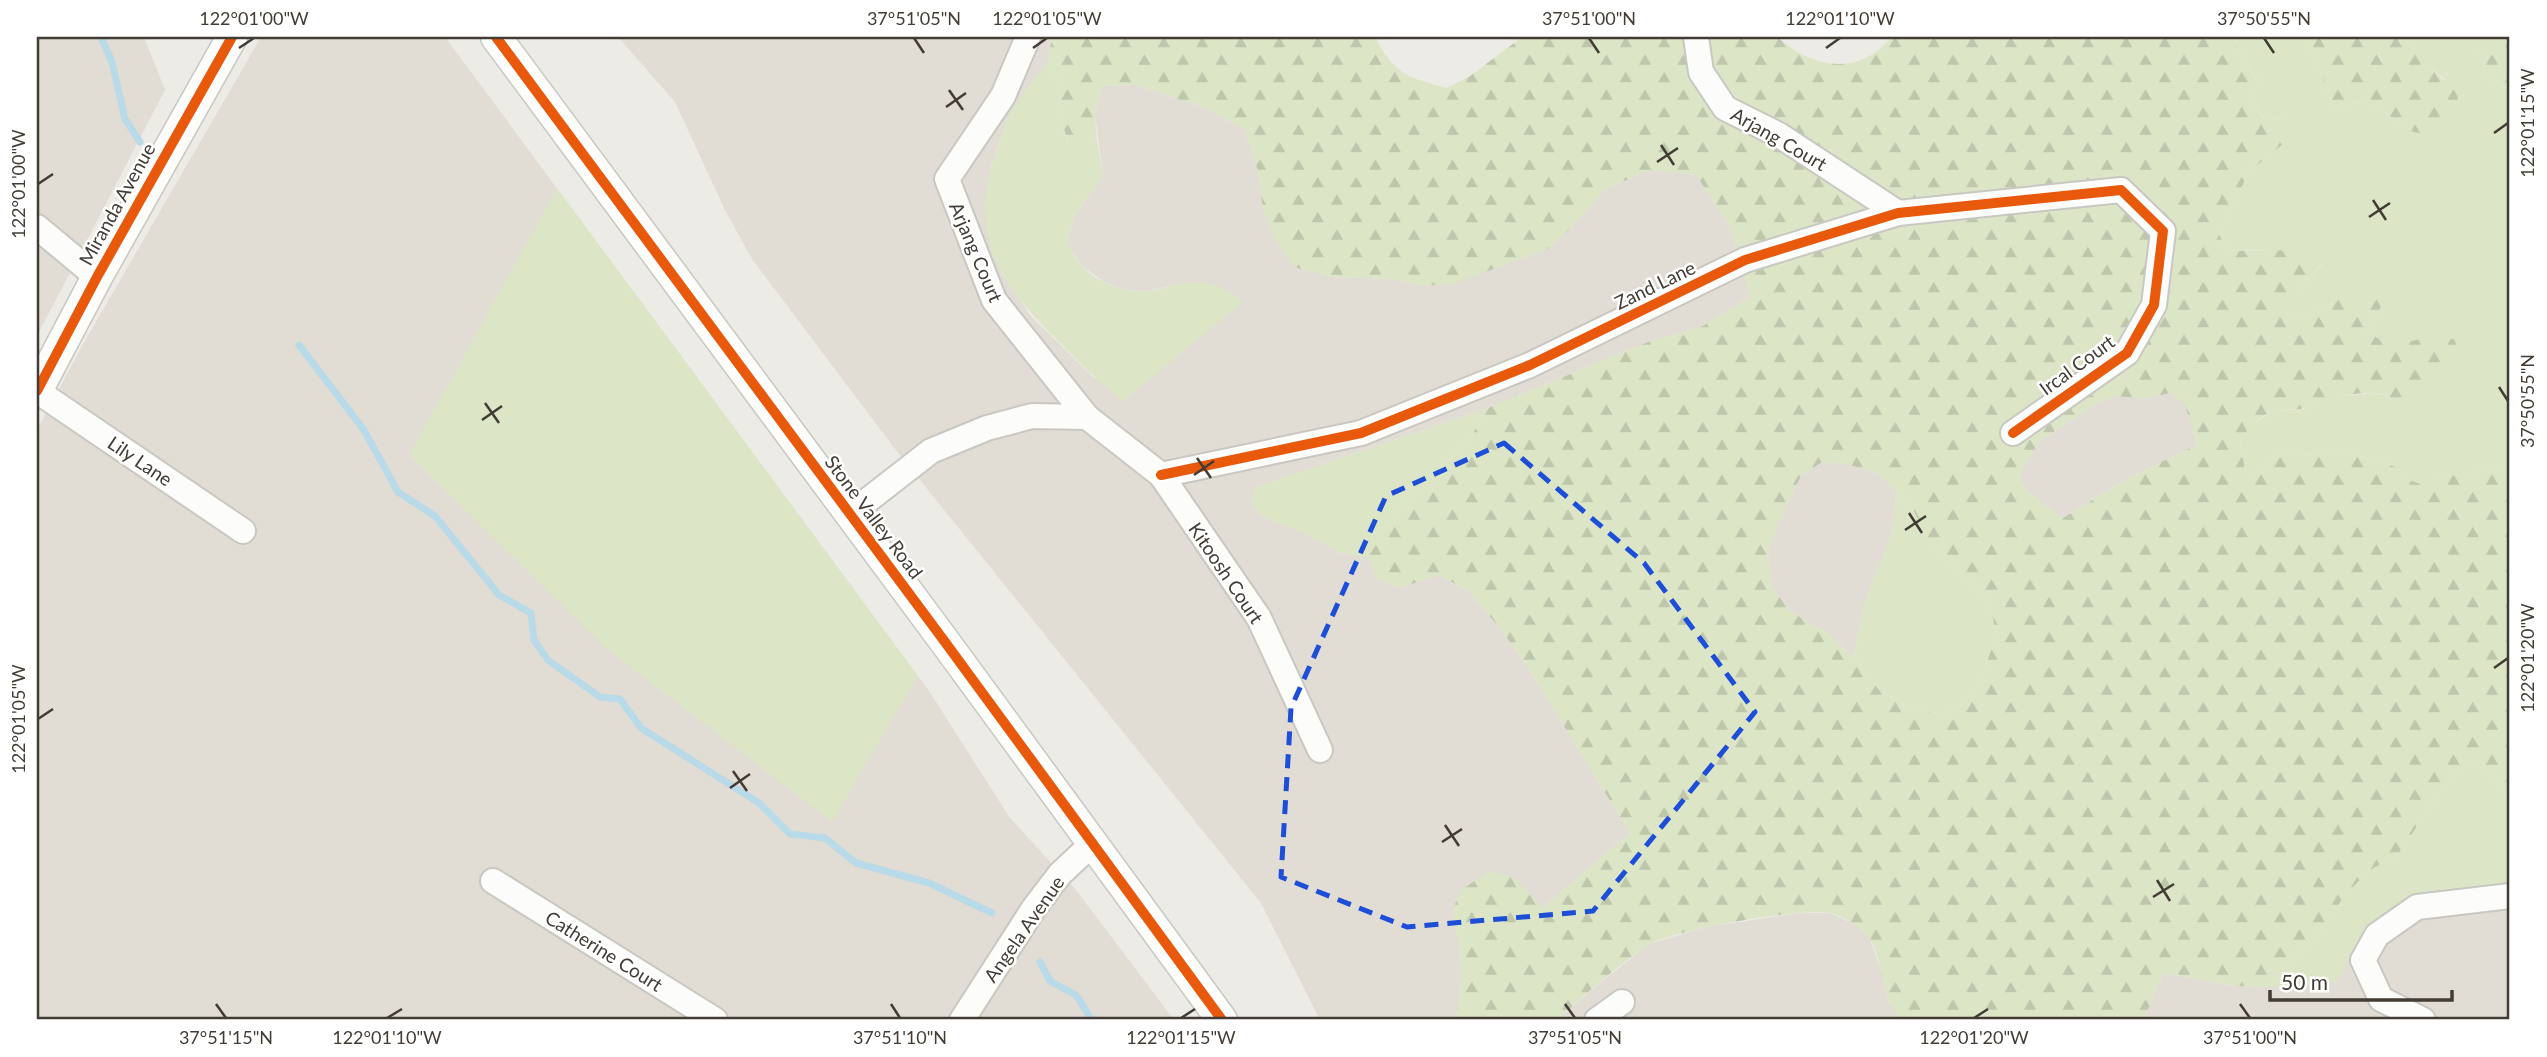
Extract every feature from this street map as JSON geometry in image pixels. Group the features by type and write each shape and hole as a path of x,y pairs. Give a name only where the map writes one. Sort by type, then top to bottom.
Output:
{"street":[{"name":"Miranda Avenue","path":"37,391 97,277 232,37"},
{"name":"Stone Valley Road","path":"496,37 1222,1020"},
{"name":"Arjang Court","path":"1028,37 1003,96 947,179 994,300 1087,417"},
{"name":"Arjang Court","path":"1696,37 1701,72 1725,108 1779,135 1898,213"},
{"name":"Zand Lane","path":"1161,475 1362,433 1530,365 1745,260 1898,213 2121,190 2163,231"},
{"path":"37,228 97,277"},
{"name":"Ircal Court","path":"2013,433 2127,353 2154,305 2163,231"},
{"name":"Lily Lane","path":"37,391 243,531"},
{"path":"850,514 931,451 987,428 1032,416 1087,417"},
{"name":"Kitoosh Court","path":"1087,417 1161,475 1259,618 1320,750"},
{"name":"Angela Avenue","path":"962,1020 1034,908 1060,874 1093,844"},
{"name":"Catherine Court","path":"493,881 715,1020"},
{"path":"2423,1020 2381,999 2363,960 2377,935 2417,907 2510,896"},
{"path":"1597,1020 1622,1002"}],"highlighted area":[{"path":"1504,443 1644,563 1755,712 1593,911 1407,927 1281,877 1291,708 1386,496"}],"shaded area":[{"path":"37,37 144,37 165,90 37,336"},
{"path":"261,37 445,37 929,691 1010,818 1076,890 1174,1020 37,1020 37,430 82,346"},
{"path":"618,37 1052,37 1048,62 1007,119 990,169 1002,273 1031,316 1094,378 1186,283 1146,291 1124,290 1104,282 1082,266 1067,243 1074,217 1103,175 1095,114 1103,86 1136,85 1203,107 1244,129 1258,171 1263,210 1328,277 1393,279 1421,286 1571,228 1605,189 1651,170 1696,175 1730,227 1750,297 1703,326 1648,342 1488,408 1255,487 1306,534 1340,553 1368,557 1378,579 1400,588 1439,575 1468,591 1499,627 1527,666 1630,833 1541,909 1514,878 1452,913 1459,944 1461,976 1457,1016 1464,1020 1320,1020 1261,903 895,449 752,259 724,208 675,102"},
{"path":"2170,393 2186,404 2196,445 2125,480 2063,518 2020,483 2023,467 2041,440 2098,403 2117,396 2143,399"},
{"path":"1822,462 1847,464 1879,474 1896,492 1892,532 1864,604 1853,657 1826,632 1791,612 1772,587 1768,553 1777,526 1801,476"},
{"path":"2510,885 2510,1020 2152,1020 2146,1014 2164,973 2234,986 2292,987 2401,903 2424,894"},
{"path":"1800,913 1830,913 1854,924 1869,937 1888,1001 1903,1020 1557,1020 1649,944 1706,927"}],"green space":[{"path":"1052,37 1376,37 1388,59 1404,73 1447,88 1470,76 1522,37 1776,37 1803,55 1840,64 1862,60 1882,47 1891,37 2232,37 2258,82 2252,100 2263,118 2286,119 2290,130 2283,144 2249,172 2219,234 2227,251 2303,250 2322,263 2303,285 2291,313 2312,316 2346,295 2378,290 2382,305 2366,332 2391,345 2426,338 2454,339 2460,353 2418,398 2404,406 2393,398 2368,393 2267,414 2246,432 2240,441 2245,470 2257,478 2278,452 2328,456 2346,452 2396,467 2409,480 2426,486 2441,476 2505,467 2510,471 2510,799 2479,760 2451,776 2399,853 2367,872 2291,962 2274,987 2234,986 2164,973 2146,1014 2152,1020 1903,1020 1889,1002 1877,956 1866,934 1839,916 1814,912 1708,927 1661,940 1647,946 1624,963 1557,1020 1464,1020 1457,1016 1461,976 1459,944 1452,913 1460,891 1489,871 1514,877 1542,908 1630,833 1527,666 1499,627 1468,591 1439,575 1400,588 1377,579 1368,557 1402,504 1470,438 1488,408 1648,342 1703,326 1750,297 1730,227 1696,175 1651,170 1605,189 1571,228 1548,249 1453,284 1421,286 1393,279 1328,277 1295,267 1276,242 1263,210 1258,171 1244,129 1203,107 1136,85 1103,86 1095,114 1097,140 1069,144 1059,115 1058,81 1048,62","holes":["2170,393 2185,404 2196,445 2125,480 2063,518 2020,483 2023,467 2041,440 2098,403 2117,396 2143,399","1822,462 1847,464 1879,474 1913,510 1928,538 1990,601 1996,636 1981,679 1963,705 1942,716 1905,704 1880,691 1853,657 1826,632 1791,612 1772,587 1768,554 1777,526 1801,476"]},
{"path":"2232,37 2307,39 2334,107 2363,102 2386,113 2413,132 2445,79 2420,60 2412,44 2420,37 2475,37 2489,77 2505,88 2510,87 2510,471 2505,467 2441,476 2426,487 2409,480 2396,467 2346,452 2328,456 2278,452 2257,478 2245,470 2240,441 2250,426 2273,411 2303,409 2337,397 2372,393 2393,397 2426,338 2391,346 2366,332 2382,305 2346,295 2312,316 2290,313 2303,285 2322,264 2264,250 2227,251 2219,234 2249,172 2283,144 2286,119 2264,118 2252,100 2258,81"},
{"path":"2303,37 2420,37 2412,44 2416,52 2458,93 2457,117 2441,136 2413,132 2386,113 2363,102 2334,107 2307,39"},
{"path":"2475,37 2510,37 2510,87 2506,88 2489,77"},
{"path":"1048,62 1058,81 1059,115 1068,143 1097,140 1103,175 1074,217 1067,242 1082,266 1103,281 1128,290 1146,291 1197,282 1215,285 1243,302 1123,401 1080,363 1018,297 993,253 987,230 985,205 988,178 1006,123 1021,97"},
{"path":"557,188 918,676 832,822 607,649 409,455"},
{"path":"1488,408 1470,438 1402,504 1368,557 1340,553 1306,534 1263,517 1251,504 1255,487"},
{"path":"1896,492 1913,510 1928,538 1990,601 1996,636 1981,679 1963,705 1942,716 1905,704 1880,691 1853,657 1864,604 1892,532"},
{"path":"2479,760 2510,799 2510,885 2450,890 2411,900 2393,908 2377,920 2359,941 2336,982 2274,987 2291,962 2367,872 2399,853 2451,776"}],"waterway":[{"path":"101,37 112,62 125,119 140,142"},
{"path":"299,345 364,430 398,492 435,516 499,595 531,613 534,640 548,660 600,697 620,699 641,728 759,803 790,834 825,838 856,863 929,883 992,913"},
{"path":"1040,962 1050,981 1076,995 1092,1020"}],"cycle path":[{"path":"37,391 97,277 232,37"},
{"path":"496,37 1222,1020"},
{"path":"1161,475 1361,433 1530,365 1745,260 1898,213 2121,190 2163,231 2154,305 2127,353 2013,433"}]}
